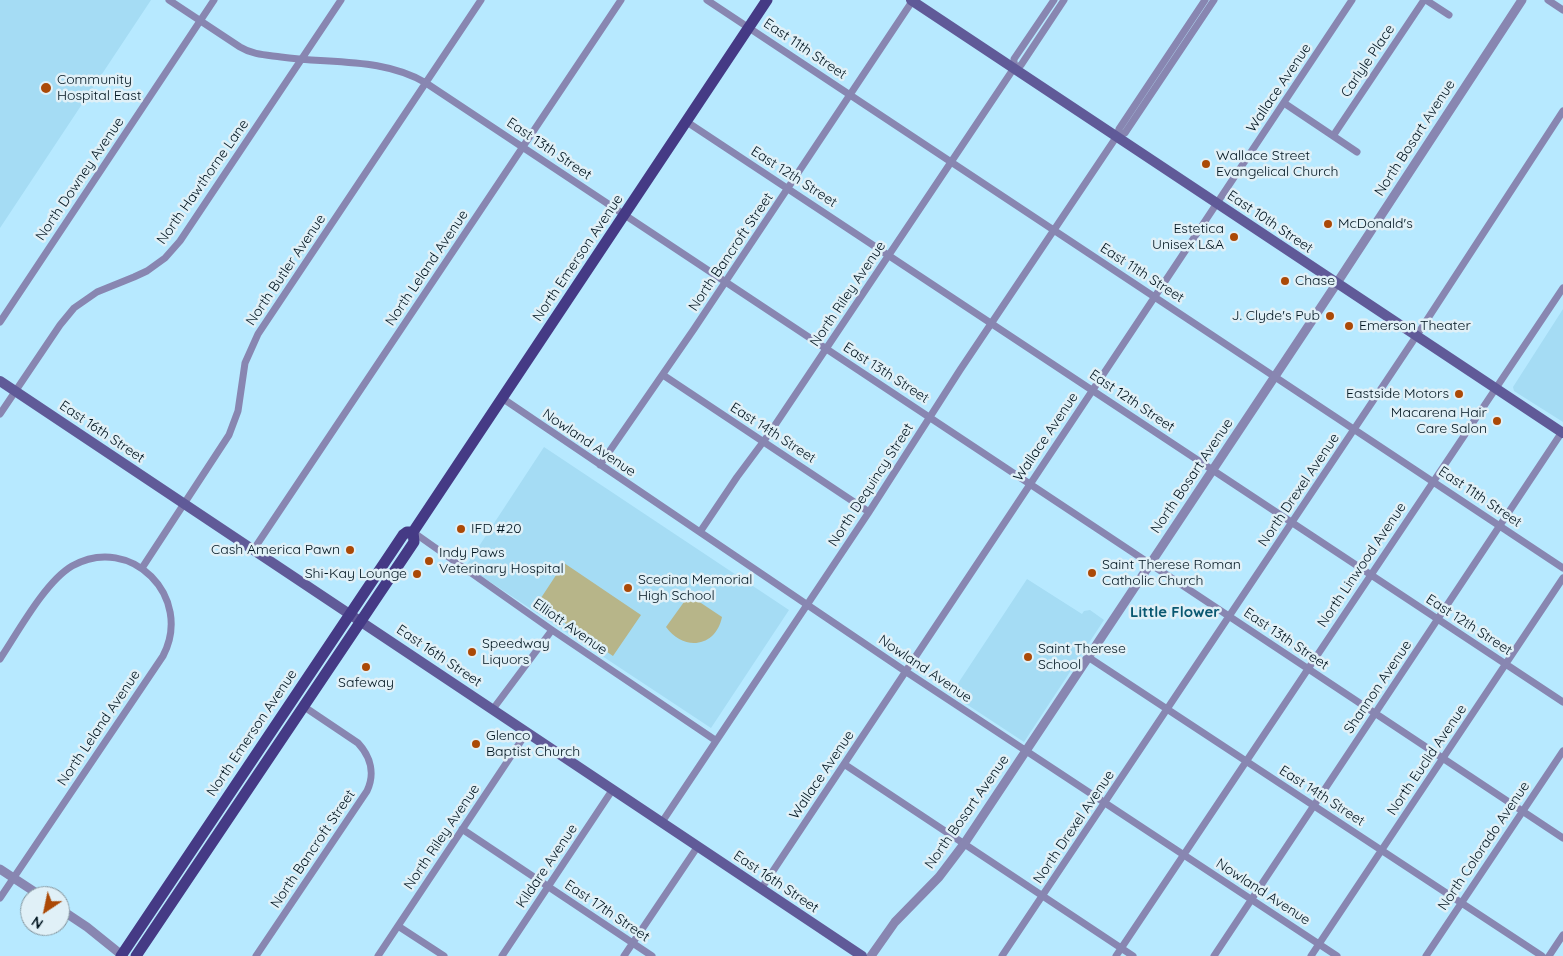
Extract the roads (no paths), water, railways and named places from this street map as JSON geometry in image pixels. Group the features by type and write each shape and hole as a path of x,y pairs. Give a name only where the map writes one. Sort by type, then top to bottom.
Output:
{"main road":[{"name":"North Emerson Avenue","path":"136,956 414,542 413,532 687,122 766,0"},
{"name":"East 10th Street","path":"913,0 1563,433"},
{"name":"East 16th Street","path":"0,381 862,956"},
{"name":"North Emerson Avenue","path":"122,956 403,535 413,532"}],"street":[{"name":"East 13th Street","path":"169,0 251,53 301,60 385,67 401,70 426,82 1563,838"},
{"name":"North Downey Avenue","path":"0,322 214,0"},
{"name":"North Hawthorne Lane","path":"0,414 56,330 74,308 97,292 147,271 160,262 174,248 341,0"},
{"name":"North Butler Avenue","path":"142,568 232,429 239,404 245,363 258,334 481,0"},
{"name":"North Leland Avenue","path":"254,550 621,0"},
{"name":"East 11th Street","path":"707,0 1563,568"},
{"name":"North Bancroft Street","path":"600,465 726,282 913,0"},
{"name":"North Riley Avenue","path":"1014,68 1014,60 1054,0"},
{"name":"North Riley Avenue","path":"700,532 827,349 1014,68 1021,65 1064,0"},
{"name":"North Dequincy Street","path":"662,822 1117,136 1125,133 1196,20 1205,0"},
{"name":"North Dequincy Street","path":"1196,20 1214,0"},
{"name":"Wallace Avenue","path":"761,889 1352,0"},
{"path":"1425,0 1449,15"},
{"name":"Carlyle Place","path":"1333,136 1425,0"},
{"name":"North Bosart Avenue","path":"871,956 896,922 939,877 964,844 1337,283 1522,0"},
{"path":"1548,0 1563,10"},
{"path":"1284,103 1357,152"},
{"name":"North Drexel Avenue","path":"1002,956 1417,336 1563,111"},
{"name":"East 12th Street","path":"687,122 1563,702"},
{"name":"North Linwood Avenue","path":"1116,956 1563,288"},
{"name":"East 14th Street","path":"663,375 869,512"},
{"name":"Nowland Avenue","path":"502,398 905,671 1337,956"},
{"name":"Shannon Avenue","path":"1214,956 1563,433"},
{"name":"Elliott Avenue","path":"413,532 552,630 715,740"},
{"path":"0,659 50,584 67,569 84,561 99,558 121,560 142,568"},
{"name":"North Leland Avenue","path":"0,898 167,647 172,623 168,602 156,582 142,568"},
{"name":"North Euclid Avenue","path":"1312,956 1563,578"},
{"path":"493,709 552,630"},
{"name":"East 14th Street","path":"1088,657 1542,956"},
{"name":"North Bancroft Street","path":"256,956 367,791 372,773 370,761 358,743 303,706"},
{"name":"North Riley Avenue","path":"378,956 527,732"},
{"name":"North Colorado Avenue","path":"1426,956 1563,751"},
{"path":"844,764 1133,956"},
{"name":"Kildare Avenue","path":"502,956 613,790"},
{"name":"East 17th Street","path":"462,829 652,956"},
{"path":"624,956 698,846"},
{"path":"0,868 26,886"},
{"path":"70,916 122,956"},
{"path":"398,926 444,956"},
{"path":"1549,956 1563,935"}],"place":[{"name":"Community Hospital East","path":"46,88"},
{"name":"Wallace Street Evangelical Church","path":"1206,164"},
{"name":"McDonald's","path":"1328,224"},
{"name":"Estetica Unisex L&A","path":"1234,237"},
{"name":"Chase","path":"1285,281"},
{"name":"J. Clyde's Pub","path":"1330,316"},
{"name":"Emerson Theater","path":"1349,326"},
{"name":"Eastside Motors","path":"1459,394"},
{"name":"Macarena Hair Care Salon","path":"1497,421"},
{"name":"IFD #20","path":"461,529"},
{"name":"Cash America Pawn","path":"350,550"},
{"name":"Indy Paws Veterinary Hospital","path":"429,561"},
{"name":"Saint Therese Roman Catholic Church","path":"1092,573"},
{"name":"Shi-Kay Lounge","path":"417,574"},
{"name":"Scecina Memorial High School","path":"628,588"},
{"name":"Speedway Liquors","path":"472,652"},
{"name":"Saint Therese School","path":"1028,657"},
{"name":"Safeway","path":"366,667"},
{"name":"Glenco Baptist Church","path":"476,744"}],"district":[{"name":"Little Flower","path":"1175,612"}]}
